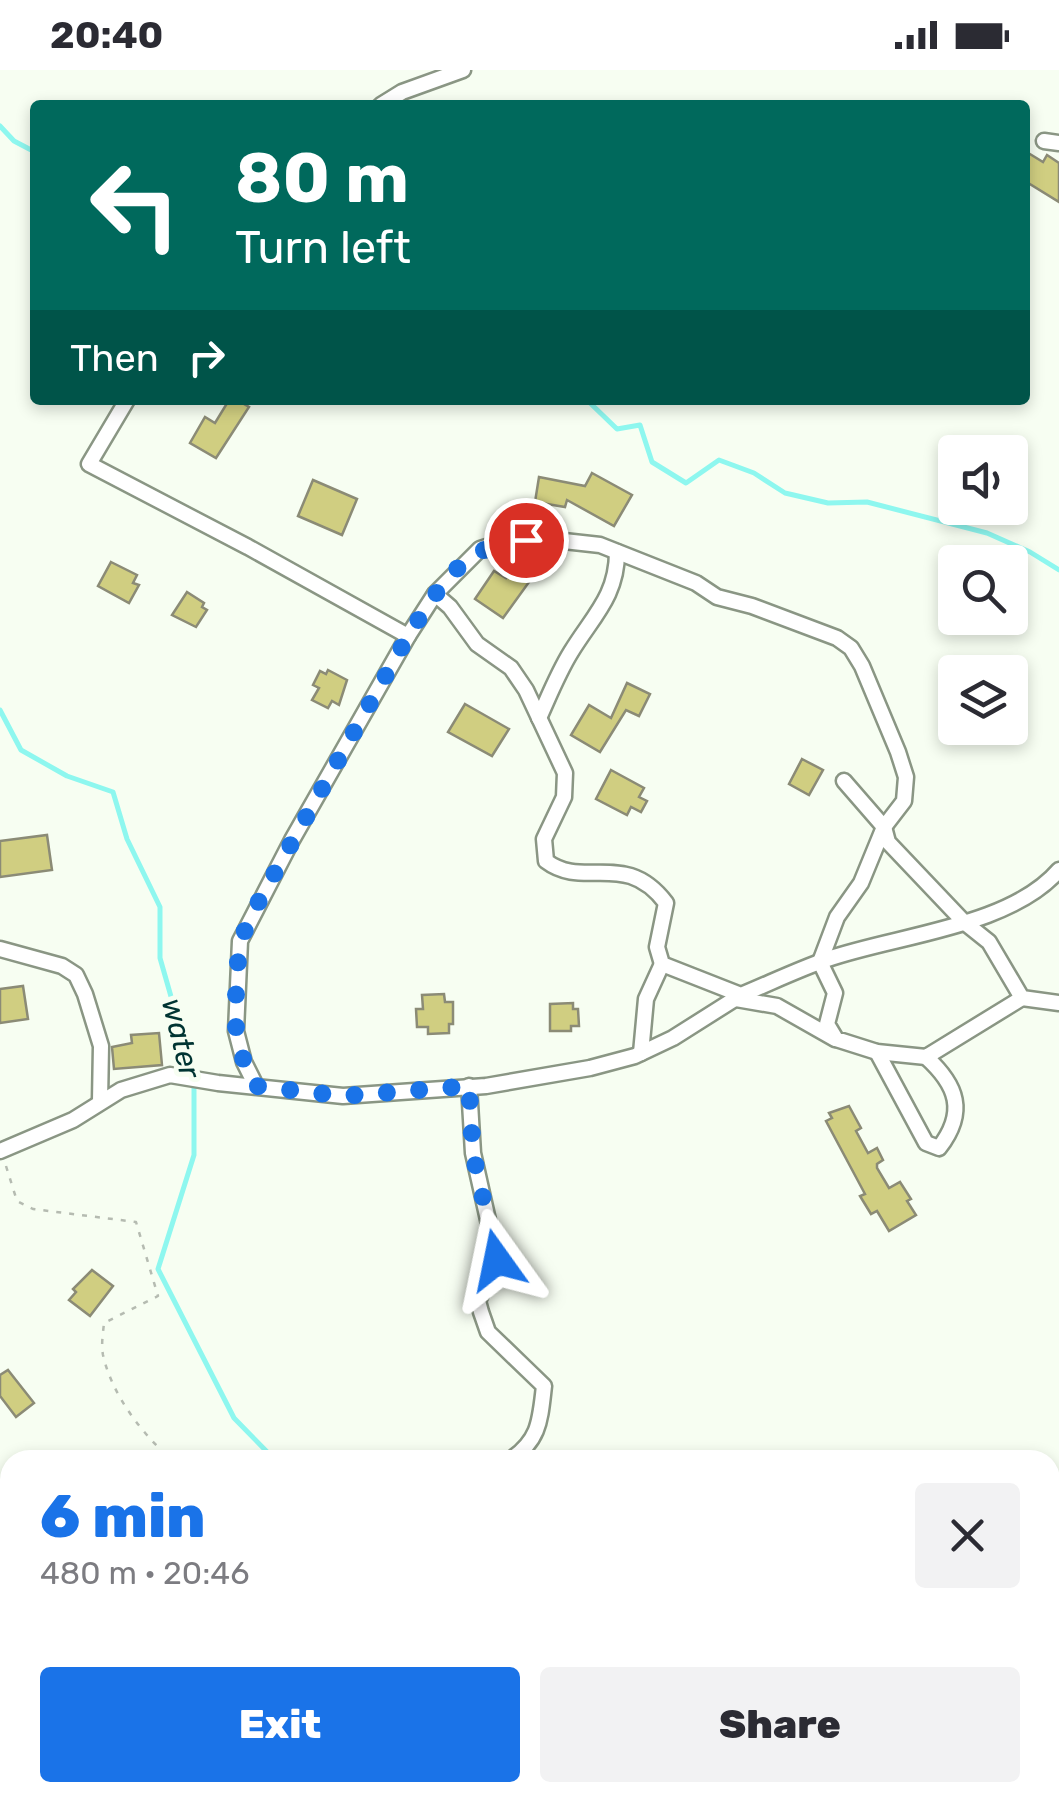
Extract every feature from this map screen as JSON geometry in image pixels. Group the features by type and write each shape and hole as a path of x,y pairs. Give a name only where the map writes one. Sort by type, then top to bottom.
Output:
{"street":[{"path":"390,100 463,70"},
{"path":"124,405 89,464 408,636"},
{"path":"256,1086 244,1062 236,1031 240,941 292,840 408,636 461,564 480,549 505,541 546,539 600,545 696,582 717,597 837,638 851,648 862,666 906,777 904,800 884,827 861,883 838,917 820,962 835,993 827,1024 836,1039"},
{"path":"539,718 570,654 605,603 617,574 617,552"},
{"path":"436,594 477,644 511,668 526,690 564,773 564,797 544,839 546,860 560,872 633,874 657,891 666,904 658,947 662,964 646,998 641,1053"},
{"path":"844,780 884,827 888,842 964,922 989,942 1022,998"},
{"path":"0,1151 73,1120 121,1090 170,1075 343,1096 566,1073 641,1053 673,1038 738,997 820,962 988,916 1044,885 1059,870"},
{"path":"0,948 62,966 76,975 101,1046 100,1101"},
{"path":"662,964 738,997 776,1006 836,1039 878,1052 926,1056 1022,998 1059,1002"},
{"path":"945,1074 959,1036"},
{"path":"878,1052 926,1143 939,1148 950,1134 957,1100 945,1074 926,1056"},
{"path":"469,1086 473,1154 497,1260 478,1301 480,1312 488,1332 544,1386 540,1420 525,1450"}],"path":[{"path":"0,1151 17,1201 32,1210 136,1222 158,1296 104,1323 102,1352 110,1374 147,1438 161,1450"}],"building":[{"path":"1030,154 1043,162 1047,155 1059,163 1059,202 1030,184"},
{"path":"226,405 249,407 216,458 190,443 205,417 215,423"},
{"path":"592,473 632,495 614,526 567,500 565,507 535,502 539,477 585,486"},
{"path":"313,480 357,499 342,535 298,516"},
{"path":"525,552 542,564 503,618 475,599 494,571 506,578"},
{"path":"111,562 137,575 133,583 139,585 129,603 98,586"},
{"path":"187,592 204,603 202,607 207,610 196,627 172,615"},
{"path":"328,670 347,680 339,705 332,701 328,708 312,700 319,688 313,685 320,671 326,674"},
{"path":"627,683 650,694 639,716 626,710 600,752 571,735 589,705 611,718"},
{"path":"465,704 509,729 492,756 448,732"},
{"path":"802,759 823,770 809,795 789,784"},
{"path":"611,770 644,788 639,797 647,801 641,812 631,807 627,815 596,799"},
{"path":"47,835 52,870 0,877 0,841"},
{"path":"23,986 28,1019 0,1023 0,989"},
{"path":"444,994 445,1002 453,1002 453,1024 449,1024 449,1033 428,1034 428,1027 417,1027 416,1009 423,1009 422,995"},
{"path":"573,1003 573,1009 578,1009 579,1026 571,1026 571,1031 550,1031 550,1004"},
{"path":"159,1033 162,1065 114,1069 112,1047 132,1043 131,1035"},
{"path":"849,1106 868,1153 877,1148 883,1160 877,1168 889,1188 900,1182 911,1199 907,1201 916,1215 889,1231 877,1211 871,1214 860,1196 865,1194 826,1121 832,1118 829,1113"},
{"path":"92,1270 113,1286 90,1316 69,1300 76,1292 73,1289"},
{"path":"8,1370 34,1403 16,1417 0,1396 0,1375"}],"waterway":[{"path":"0,126 14,141 30,149"},
{"path":"592,405 617,429 640,425 652,462 686,483 719,460 754,473 785,493 828,503 867,502 987,533 1059,570"},
{"name":"water","path":"0,710 21,750 67,776 113,792 127,839 160,907 160,958 194,1077 194,1155 158,1269 234,1418 265,1450"}],"route":[{"path":"497,1260 473,1154 469,1086 343,1096 256,1086 244,1062 236,1031 236,982 240,941 259,901 408,636 461,564 480,549 505,541 526,540"}]}
